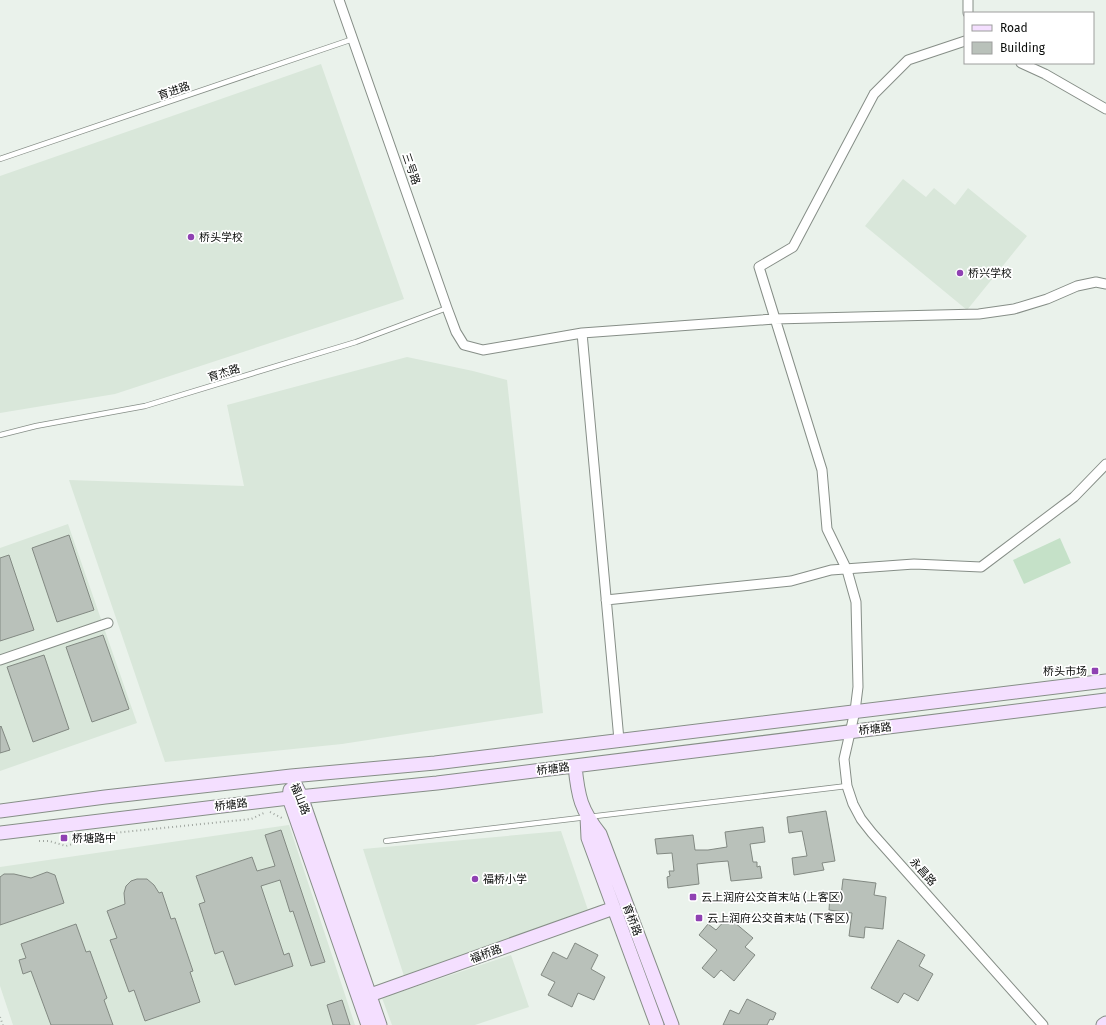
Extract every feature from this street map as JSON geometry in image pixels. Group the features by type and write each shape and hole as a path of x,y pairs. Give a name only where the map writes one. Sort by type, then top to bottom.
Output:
{"street":[{"name":"三号路","path":"339,0 447,308 456,332 464,344 483,350 582,333"},
{"path":"968,0 968,12"},
{"name":"永昌路","path":"964,41 908,60 874,94 793,247 759,267 822,470 827,529 847,570 856,602 858,687 855,711 844,759 847,786 853,804 861,819 872,833 1043,1025"},
{"path":"1023,64 1045,74 1106,109"},
{"path":"619,740 582,333 774,319 980,314 1020,307 1047,299 1077,286 1096,282 1106,284"},
{"path":"606,600 791,581 831,570 914,564 981,567 1074,497 1106,464"},
{"path":"0,660 108,623"},
{"name":"桥塘路","path":"0,811 105,797 291,776 435,763 1106,681"},
{"name":"桥塘路","path":"0,832 295,797 437,783 1106,700"},
{"name":"育桥路","path":"575,766 580,802 587,817 600,834 672,1025"},
{"name":"福山路","path":"291,776 295,797 364,997 380,1025"},
{"name":"育桥路","path":"587,817 588,838 657,1025"},
{"name":"福桥路","path":"364,997 614,908"},
{"name":"福山路","path":"364,997 368,1025"}],"lane":[{"name":"育进路","path":"0,159 353,39"},
{"name":"育杰路","path":"0,435 36,426 145,406 356,342 447,308"},
{"path":"386,842 847,786"}],"path":[{"path":"35,842 49,841 66,846 104,834 251,819 268,812 282,817 284,824"},
{"path":"0,1017 3,1025"}],"shaded area":[{"name":"桥头学校","path":"321,64 404,299 115,394 0,413 0,176"},
{"name":"桥兴学校","path":"903,179 926,197 934,188 955,205 968,188 1027,236 967,310 865,226"},
{"path":"407,357 507,380 543,713 342,744 165,762 69,480 244,486 227,405"},
{"path":"68,524 137,723 0,771 0,548"},
{"path":"289,825 355,1025 13,1025 0,986 0,867"},
{"name":"福桥小学","path":"561,831 588,910 404,976 363,849"},
{"path":"511,955 529,1007 475,1025 392,1025 382,998"}],"green space":[{"path":"1060,538 1071,563 1024,584 1013,560"}],"building":[{"path":"69,535 94,610 57,622 32,548"},
{"path":"9,555 34,630 0,641 0,558"},
{"path":"103,635 129,709 92,722 66,647"},
{"path":"44,655 69,729 33,742 7,667"},
{"path":"1,726 10,750 0,753 0,727"},
{"path":"826,811 835,861 822,863 824,870 794,875 792,858 807,856 802,831 789,833 787,817"},
{"path":"763,827 765,842 750,844 753,862 757,862 757,867 760,866 762,878 731,881 728,861 715,862 697,864 699,884 668,888 667,877 670,876 669,871 674,871 672,853 657,854 655,839 693,835 695,850 708,850 727,847 725,832"},
{"path":"281,830 325,962 311,966 293,911 290,912 280,880 261,886 284,955 289,953 293,966 235,985 223,951 215,954 199,904 205,902 196,876 252,857 257,871 275,866 265,835"},
{"path":"47,872 55,875 64,903 0,925 0,877 4,874 14,874 31,878"},
{"path":"137,879 147,879 154,885 159,893 162,892 171,919 175,918 193,971 190,972 200,1002 145,1021 134,990 129,992 110,940 117,938 107,911 125,904 124,893 126,886 131,881"},
{"path":"843,879 876,883 874,895 886,897 883,929 865,927 864,938 849,936 852,913 829,910 830,895 841,896"},
{"path":"728,917 753,938 745,947 755,955 734,981 721,970 714,978 702,968 717,950 699,935 708,924 716,930"},
{"path":"76,924 86,952 90,951 107,998 104,1000 113,1025 51,1025 31,971 23,974 19,960 26,958 21,944"},
{"path":"898,940 925,955 919,966 933,974 918,1001 904,993 898,1003 871,988"},
{"path":"575,943 598,955 591,969 605,977 594,1000 578,993 572,1007 548,995 555,982 541,975 553,952 567,959"},
{"path":"747,999 776,1013 773,1020 770,1019 767,1025 723,1025 730,1010 739,1014"},
{"path":"342,1000 350,1025 333,1025 327,1005"}],"place":[{"name":"桥头学校","path":"191,237"},
{"name":"桥兴学校","path":"960,273"},
{"name":"桥头市场","path":"1095,671"},
{"name":"桥塘路中","path":"64,838"},
{"name":"福桥小学","path":"475,879"},
{"name":"云上润府公交首末站 (上客区)","path":"693,897"},
{"name":"云上润府公交首末站 (下客区)","path":"699,918"}]}
